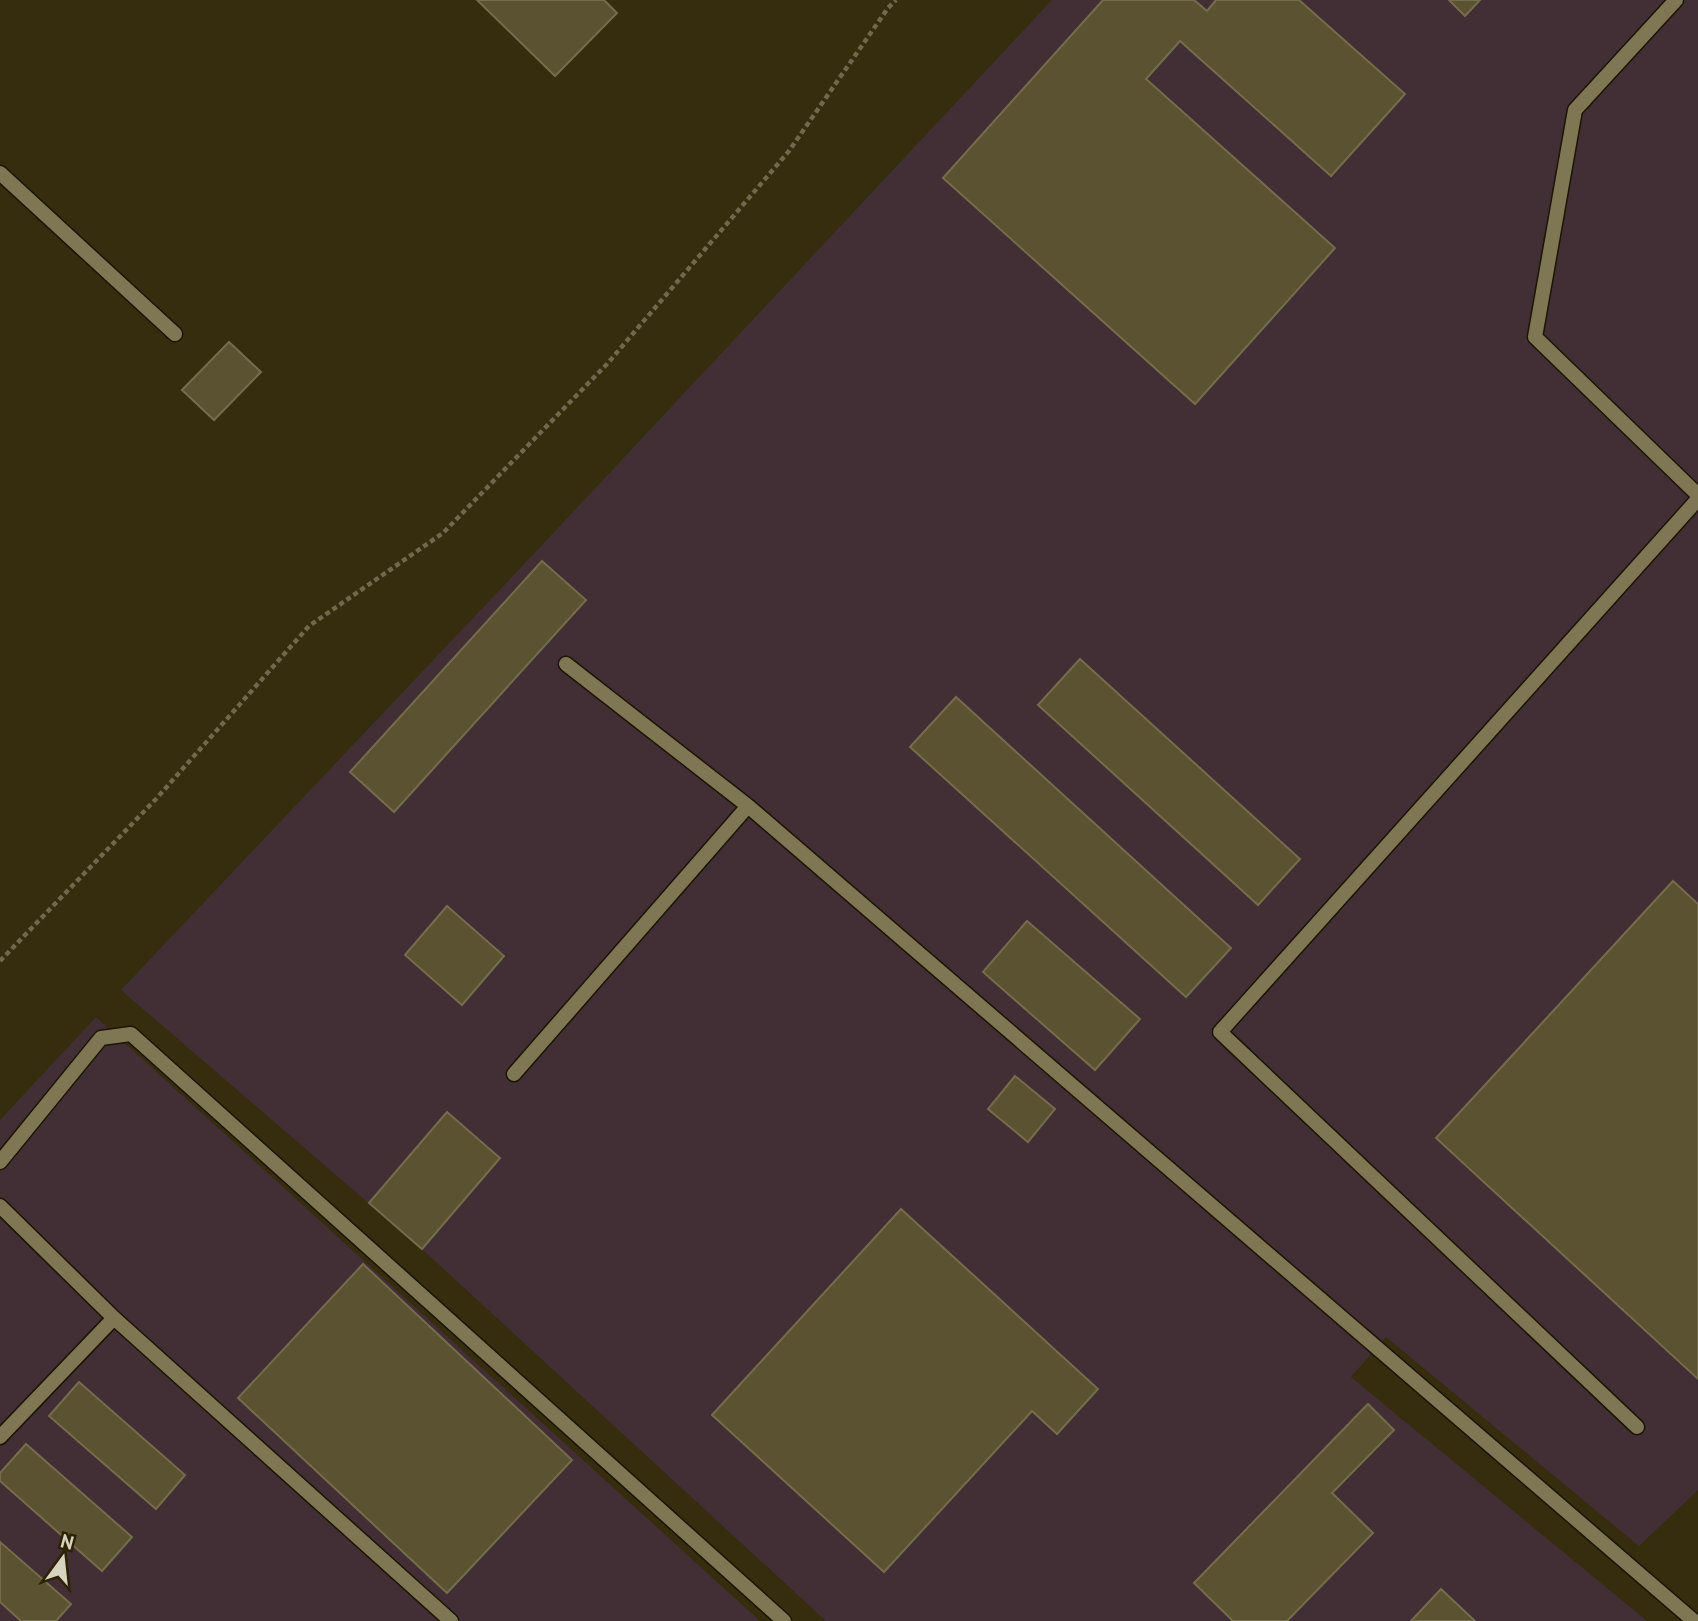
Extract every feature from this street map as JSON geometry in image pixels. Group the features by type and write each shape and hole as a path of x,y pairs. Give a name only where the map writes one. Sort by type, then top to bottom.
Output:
{"lane":[{"path":"1637,1427 1220,1032 1698,497 1535,337 1575,110 1676,0"},
{"path":"0,173 175,334"},
{"path":"566,664 748,806 1694,1621"},
{"path":"514,1074 748,806"},
{"path":"0,1162 101,1038 131,1034 783,1621"},
{"path":"0,1206 114,1318 451,1621"},
{"path":"0,1437 114,1318"}],"path":[{"path":"0,961 156,799 309,626 443,533 607,364 789,151 896,0"}],"shaded area":[{"path":"1052,0 1698,0 1698,1490 1639,1546 1386,1337 1351,1377 1647,1621 826,1621 422,1249 121,990"},
{"path":"96,1017 760,1621 0,1621 0,1120"}],"building":[{"path":"477,0 604,0 617,13 555,76"},
{"path":"1103,0 1194,0 1207,11 1216,0 1299,0 1405,94 1331,176 1180,41 1146,79 1335,248 1195,404 943,178"},
{"path":"1449,0 1480,0 1465,16"},
{"path":"229,342 261,372 214,420 182,390"},
{"path":"542,561 586,600 394,812 350,772"},
{"path":"1080,659 1300,859 1258,905 1038,705"},
{"path":"956,697 1231,948 1186,997 910,747"},
{"path":"1673,881 1698,904 1698,1379 1436,1138"},
{"path":"447,906 504,956 462,1005 405,955"},
{"path":"1027,921 1140,1019 1095,1070 983,972"},
{"path":"1015,1076 1055,1109 1028,1142 988,1109"},
{"path":"447,1112 500,1158 422,1249 369,1203"},
{"path":"901,1209 1098,1389 1057,1434 1032,1411 884,1572 712,1415"},
{"path":"363,1264 572,1460 447,1593 238,1398"},
{"path":"79,1382 185,1475 156,1509 49,1416"},
{"path":"1368,1404 1394,1430 1332,1493 1373,1533 1287,1621 1233,1621 1194,1583"},
{"path":"26,1444 132,1537 102,1571 0,1481 0,1473"},
{"path":"0,1542 71,1604 56,1621 21,1621 0,1602"},
{"path":"1441,1589 1475,1621 1411,1621"}]}
